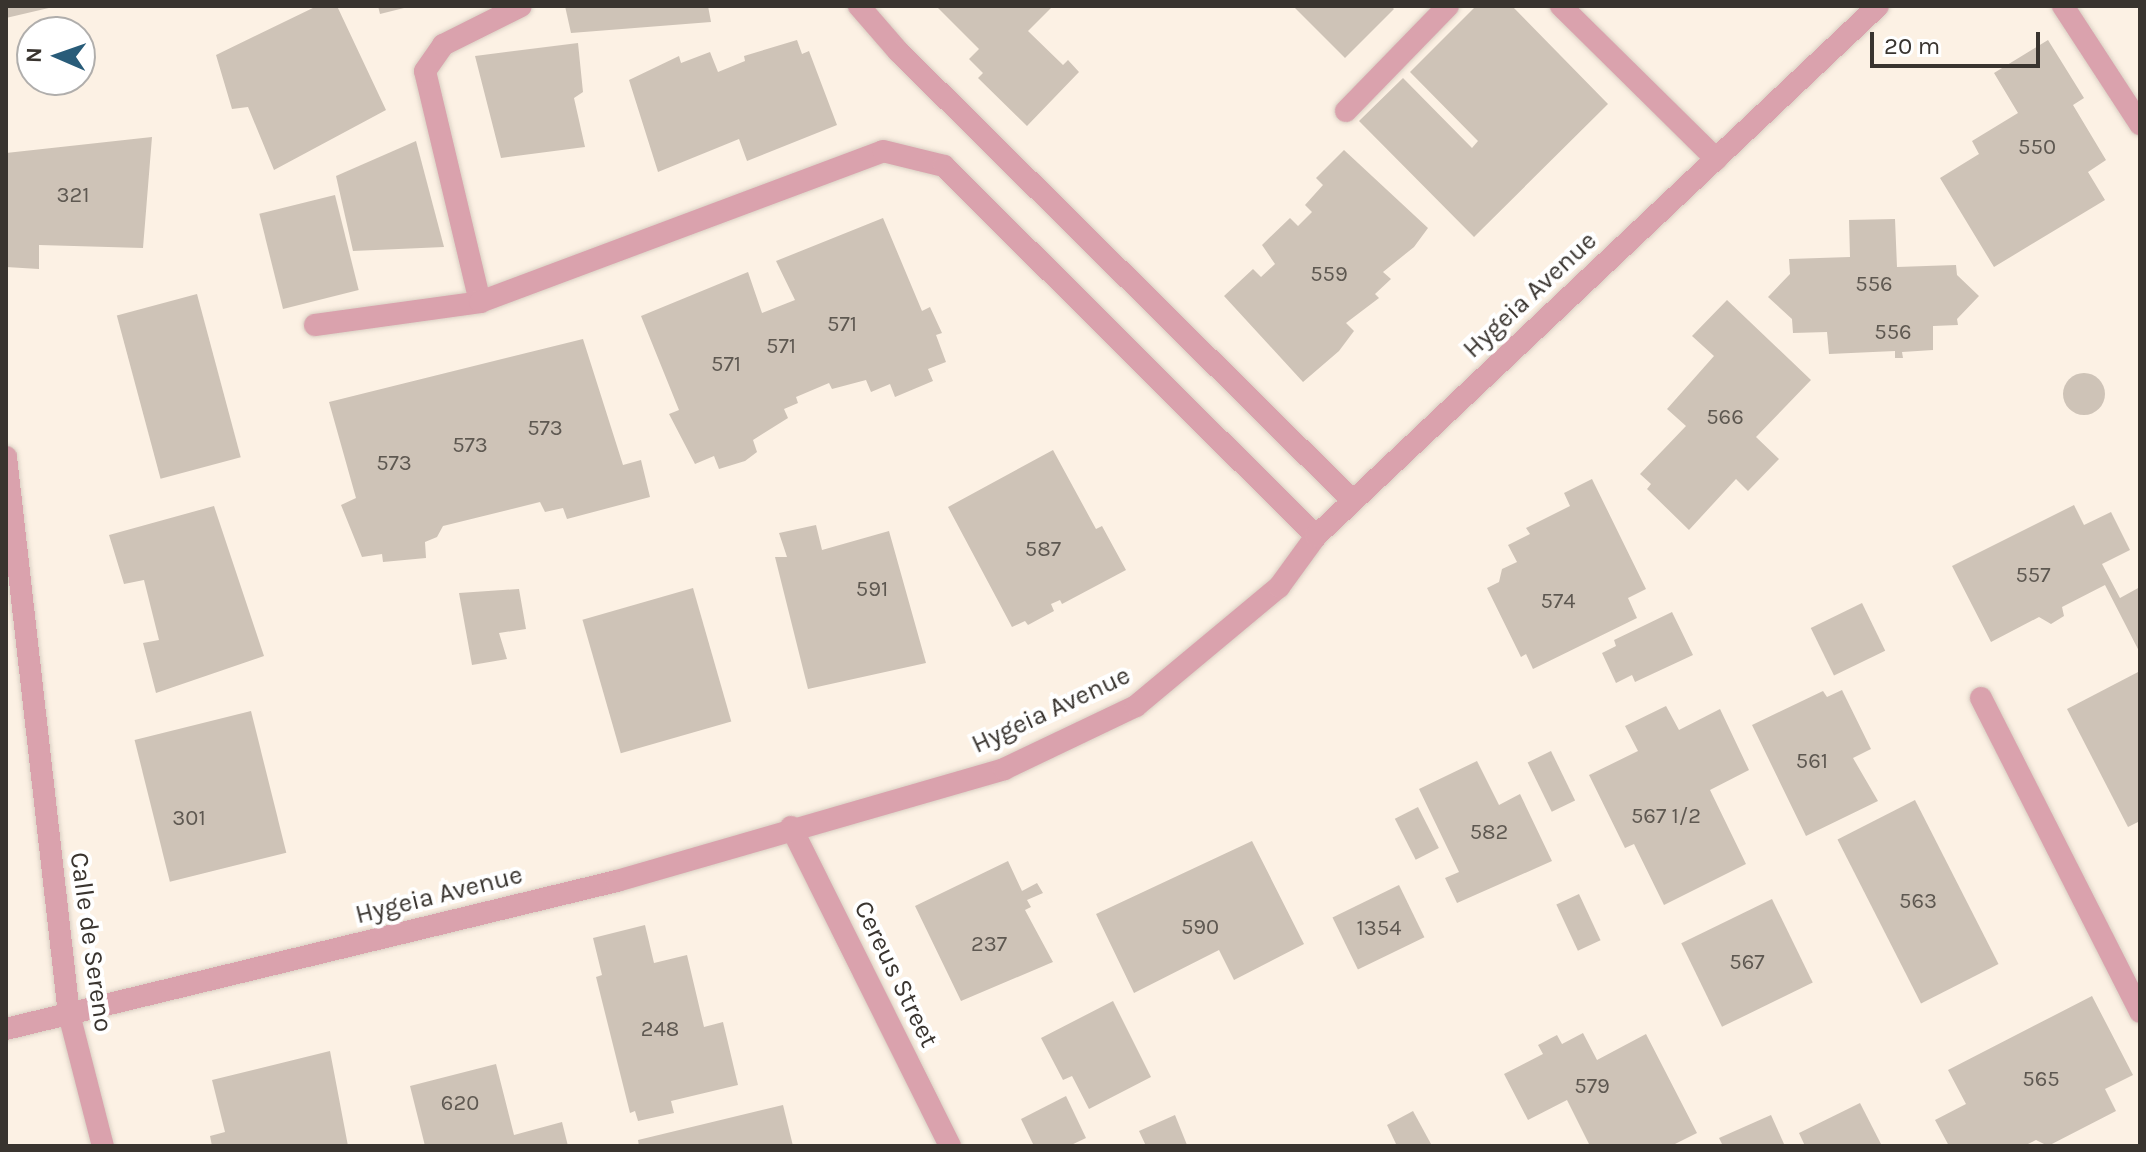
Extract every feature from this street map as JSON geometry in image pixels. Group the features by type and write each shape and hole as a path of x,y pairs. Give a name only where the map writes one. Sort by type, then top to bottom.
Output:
{"street":[{"path":"480,302 425,71 443,45 521,6"},
{"path":"859,6 898,51 1353,501"},
{"path":"1346,111 1448,6"},
{"path":"1561,6 1716,159"},
{"name":"Hygeia Avenue","path":"6,1029 617,881 791,827 1004,769 1136,706 1279,587 1316,536 1878,6"},
{"path":"2063,6 2140,124"},
{"path":"315,325 480,302 883,151 944,166 1316,536"},
{"name":"Calle de Sereno","path":"6,457 69,1014 103,1146"},
{"path":"1981,698 2140,1012"},
{"name":"Cereus Street","path":"791,827 950,1146"}],"building":[{"path":"6,6 53,6 53,7 6,18"},
{"path":"317,6 337,6 386,110 274,170 248,107 232,109 216,55"},
{"path":"378,6 408,6 408,7 380,14"},
{"path":"565,6 708,6 711,22 571,33"},
{"path":"936,6 1053,6 1028,31 1063,65 1068,60 1079,72 1027,126 978,78 983,73 969,59 979,49"},
{"path":"1293,6 1391,6 1394,9 1345,58"},
{"path":"1476,6 1512,6 1608,104 1474,237 1359,121 1403,78 1472,148 1478,141 1410,72"},
{"path":"797,40 802,54 809,51 837,125 747,161 739,139 658,172 629,80 679,56 681,63 710,52 718,72 745,61 744,56"},
{"path":"2048,40 2084,98 2073,105 2106,160 2088,172 2105,200 1994,267 1940,178 1979,154 1972,141 2018,113 1994,73"},
{"path":"578,43 583,92 574,98 585,147 501,158 475,56"},
{"path":"152,137 143,248 39,245 39,269 6,267 6,153"},
{"path":"416,141 444,247 353,251 336,176"},
{"path":"1344,150 1428,228 1414,247 1383,272 1391,279 1375,294 1379,298 1346,323 1354,331 1339,351 1303,382 1224,296 1253,269 1261,277 1275,264 1262,245 1290,218 1298,226 1312,212 1305,205 1323,185 1316,178"},
{"path":"335,195 359,290 283,309 259,214"},
{"path":"883,218 922,311 930,307 942,333 936,335 946,362 928,369 933,381 895,397 890,384 871,392 866,380 832,389 829,383 796,397 798,403 784,409 788,418 753,440 757,452 745,461 719,469 714,456 695,464 669,414 679,410 641,316 748,272 762,313 795,300 776,261"},
{"path":"1895,219 1897,267 1956,265 1957,275 1979,296 1957,319 1958,325 1933,326 1933,350 1902,352 1903,358 1895,358 1895,351 1829,354 1827,332 1793,333 1792,319 1768,297 1790,274 1789,259 1850,257 1849,220"},
{"path":"197,294 241,457 161,479 117,315"},
{"path":"1727,300 1811,380 1756,437 1779,459 1748,491 1736,479 1689,530 1647,489 1651,484 1640,474 1686,426 1667,409 1714,356 1692,336"},
{"path":"583,339 623,465 641,460 650,497 567,519 563,508 545,512 540,502 443,526 437,537 425,542 426,558 383,562 382,554 362,557 341,505 356,498 329,402"},
{"path":"2084,373 2099,379 2105,394 2099,409 2084,415 2069,409 2063,394 2069,379"},
{"path":"1053,450 1096,529 1102,526 1126,570 1062,604 1060,600 1051,604 1054,611 1028,625 1025,621 1012,627 948,507"},
{"path":"1592,479 1646,589 1628,598 1637,618 1533,669 1526,654 1521,657 1487,588 1499,582 1502,569 1517,562 1508,545 1530,534 1526,528 1570,506 1564,493"},
{"path":"2074,505 2084,525 2111,512 2130,550 2102,564 2120,598 2140,587 2140,653 2105,585 2062,607 2064,616 2051,624 2039,617 1991,642 1952,566"},
{"path":"214,506 264,656 156,693 143,643 159,640 144,580 124,584 109,535"},
{"path":"816,525 822,550 889,531 926,663 808,689 775,557 787,557 779,533"},
{"path":"693,588 731,722 621,753 582,620"},
{"path":"519,589 526,629 499,633 507,659 472,665 459,593"},
{"path":"1862,603 1885,651 1834,676 1811,628"},
{"path":"1672,612 1693,655 1635,682 1632,675 1616,683 1602,653 1616,646 1614,640"},
{"path":"2140,671 2140,821 2128,827 2067,709"},
{"path":"1842,690 1871,749 1853,758 1878,801 1806,836 1752,725 1823,691 1827,697"},
{"path":"1666,706 1679,730 1720,709 1749,770 1710,790 1746,864 1664,905 1634,844 1625,848 1589,775 1638,751 1625,726"},
{"path":"251,711 286,853 170,882 135,740"},
{"path":"1551,751 1575,800 1552,812 1528,762"},
{"path":"1477,761 1499,805 1520,794 1552,861 1457,903 1445,878 1459,872 1419,789"},
{"path":"1915,800 1999,964 1921,1003 1837,839"},
{"path":"1418,807 1439,848 1416,860 1395,819"},
{"path":"1252,841 1304,944 1234,980 1219,950 1134,993 1096,914"},
{"path":"1008,861 1022,891 1037,883 1043,893 1027,900 1031,907 1025,910 1053,962 961,1001 915,906"},
{"path":"1399,885 1424,937 1358,970 1332,917"},
{"path":"1579,894 1601,940 1578,951 1556,905"},
{"path":"1772,899 1813,983 1722,1027 1681,943"},
{"path":"645,925 654,963 687,955 704,1027 723,1022 738,1085 671,1101 674,1113 638,1121 635,1111 630,1113 596,977 602,975 593,938"},
{"path":"2092,996 2133,1075 2105,1089 2116,1111 2048,1146 2036,1140 2024,1146 1949,1146 1935,1120 1966,1104 1948,1070"},
{"path":"1113,1001 1151,1077 1089,1109 1072,1076 1063,1080 1041,1038"},
{"path":"1583,1033 1597,1060 1646,1034 1697,1133 1671,1146 1590,1146 1567,1100 1528,1120 1504,1074 1543,1054 1538,1045 1557,1035 1562,1044"},
{"path":"330,1051 348,1146 212,1146 210,1136 225,1132 212,1080"},
{"path":"496,1064 514,1135 562,1122 568,1146 425,1146 410,1086"},
{"path":"1066,1096 1086,1138 1069,1146 1034,1146 1021,1119"},
{"path":"1860,1103 1882,1146 1805,1146 1799,1133"},
{"path":"783,1105 793,1146 639,1146 638,1140"},
{"path":"1413,1111 1431,1144 1397,1146 1387,1125"},
{"path":"1175,1115 1187,1145 1146,1146 1139,1131"},
{"path":"1771,1115 1784,1144 1723,1146 1719,1138"}]}
